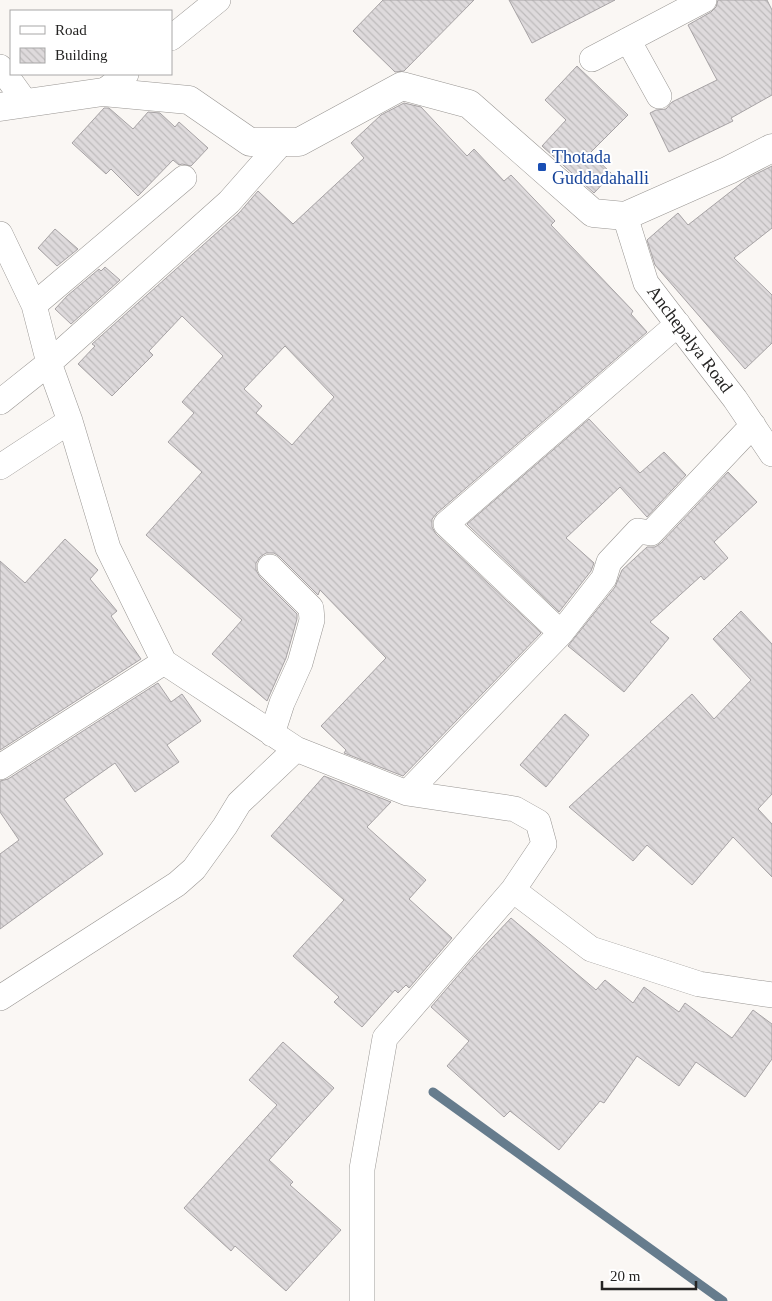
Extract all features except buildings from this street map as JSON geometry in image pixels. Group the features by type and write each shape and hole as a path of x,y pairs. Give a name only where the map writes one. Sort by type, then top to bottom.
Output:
{"street":[{"path":"172,37 218,0"},
{"path":"592,59 704,0"},
{"path":"628,40 659,96"},
{"path":"0,67 13,105 103,92 189,100 250,142 299,142 402,86 469,104 593,213 625,216 729,170 772,148"},
{"path":"103,92 125,75"},
{"path":"0,402 49,363 229,202 282,142"},
{"path":"34,305 184,178"},
{"name":"Anchepalya Road","path":"625,216 646,283 735,399 772,454"},
{"path":"0,234 34,305 49,363 70,421 108,548 164,662 296,749 407,793 515,809 538,822 544,844 513,890 385,1038 362,1169 362,1301"},
{"path":"561,633 446,524 678,324"},
{"path":"0,467 70,421"},
{"path":"407,793 561,633 604,578 609,562 638,531 651,533 752,425"},
{"path":"270,567 311,608 312,620 300,663 282,704 272,734"},
{"path":"0,767 164,662"},
{"path":"0,998 177,884 194,869 239,802 296,749"},
{"path":"513,890 591,949 699,984 772,995"}],"waterway":[{"path":"433,1092 723,1301"}],"place":[{"name":"Thotada Guddadahalli","path":"542,167"}]}
